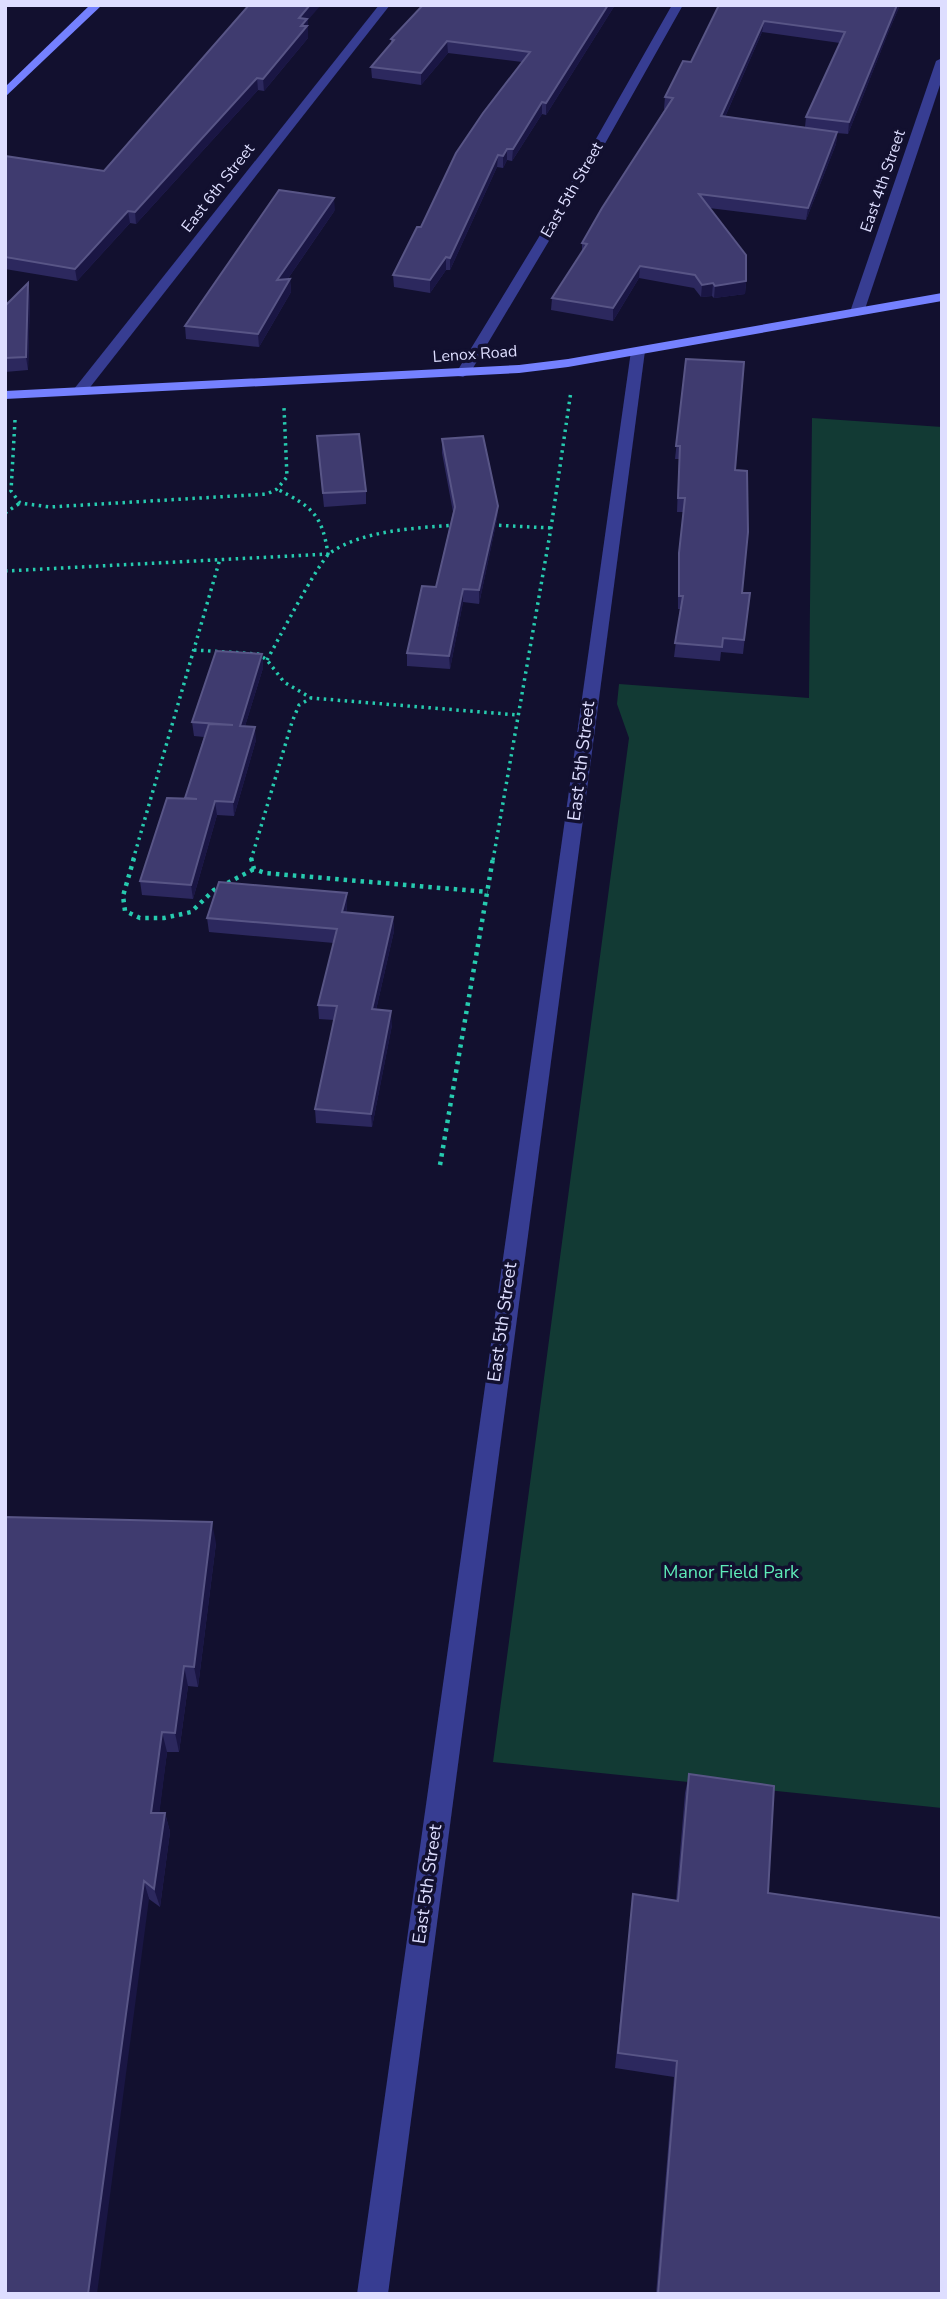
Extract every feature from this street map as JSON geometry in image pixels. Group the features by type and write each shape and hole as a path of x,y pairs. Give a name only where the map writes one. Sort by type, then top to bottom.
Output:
{"street":[{"path":"5,94 97,5"},
{"name":"East 6th Street","path":"79,392 385,5"},
{"name":"East 5th Street","path":"463,373 565,204 678,5"},
{"name":"East 4th Street","path":"858,312 942,61"},
{"name":"Lenox Road","path":"5,395 463,373 556,365 942,297"},
{"name":"East 5th Street","path":"372,2294 516,1223 569,860 587,705 638,351"}],"path":[{"path":"440,1165 551,528 571,390"},
{"path":"15,420 11,491 20,503 41,507 91,505 255,496 277,489 287,477 284,406"},
{"path":"267,660 328,554 325,530 317,512 277,489"},
{"path":"5,513 20,503"},
{"path":"5,571 328,554 355,542 399,529 457,525"},
{"path":"482,525 551,528"},
{"path":"220,559 123,896 125,911 140,918 164,918 191,912 214,890 254,869 265,873 488,891"},
{"path":"194,650 258,654 267,660 284,682 311,698 518,715"},
{"path":"254,869 251,858 292,722 299,705 311,698"}],"green space":[{"name":"Manor Field Park","path":"812,418 942,427 942,1808 493,1762 629,738 617,704 619,684 809,698"}],"building":[{"path":"249,5 310,5 299,18 307,19 301,26 307,26 263,79 257,78 135,212 128,211 75,269 5,257 5,156 104,171"},
{"path":"423,5 608,5 546,103 542,102 513,149 507,149 503,156 498,155 450,258 446,257 430,280 393,275 417,227 421,227 456,153 530,52 447,41 421,73 371,67 394,40 391,39"},
{"path":"719,5 897,5 849,122 806,117 845,32 764,21 721,116 837,132 808,208 699,194 746,255 746,281 715,286 713,283 702,285 695,275 640,266 613,308 552,298 587,244 582,243 602,208 673,98 665,97 683,61 691,62"},
{"path":"279,190 334,198 277,280 290,279 258,334 185,326"},
{"path":"28,283 26,357 5,358 5,306"},
{"path":"686,359 744,362 735,470 747,471 748,532 742,593 750,593 744,640 723,638 722,647 675,643 683,596 679,596 679,553 685,498 678,498 680,446 676,446"},
{"path":"359,434 366,491 323,493 317,436"},
{"path":"483,436 498,506 479,590 463,589 449,656 407,653 422,586 436,587 455,507 442,439"},
{"path":"216,651 262,654 240,726 255,727 233,802 215,801 191,885 140,881 167,798 197,799 185,798 209,724 233,725 192,722"},
{"path":"219,882 347,893 342,912 393,917 372,1009 391,1011 371,1114 315,1109 337,1006 318,1005 337,929 207,918"},
{"path":"5,1517 212,1522 194,1667 184,1666 175,1733 162,1732 151,1813 165,1813 154,1889 144,1881 88,2294 5,2294"},
{"path":"689,1774 774,1786 768,1893 942,1918 942,2294 658,2294 677,2061 618,2053 633,1894 678,1901"}]}
